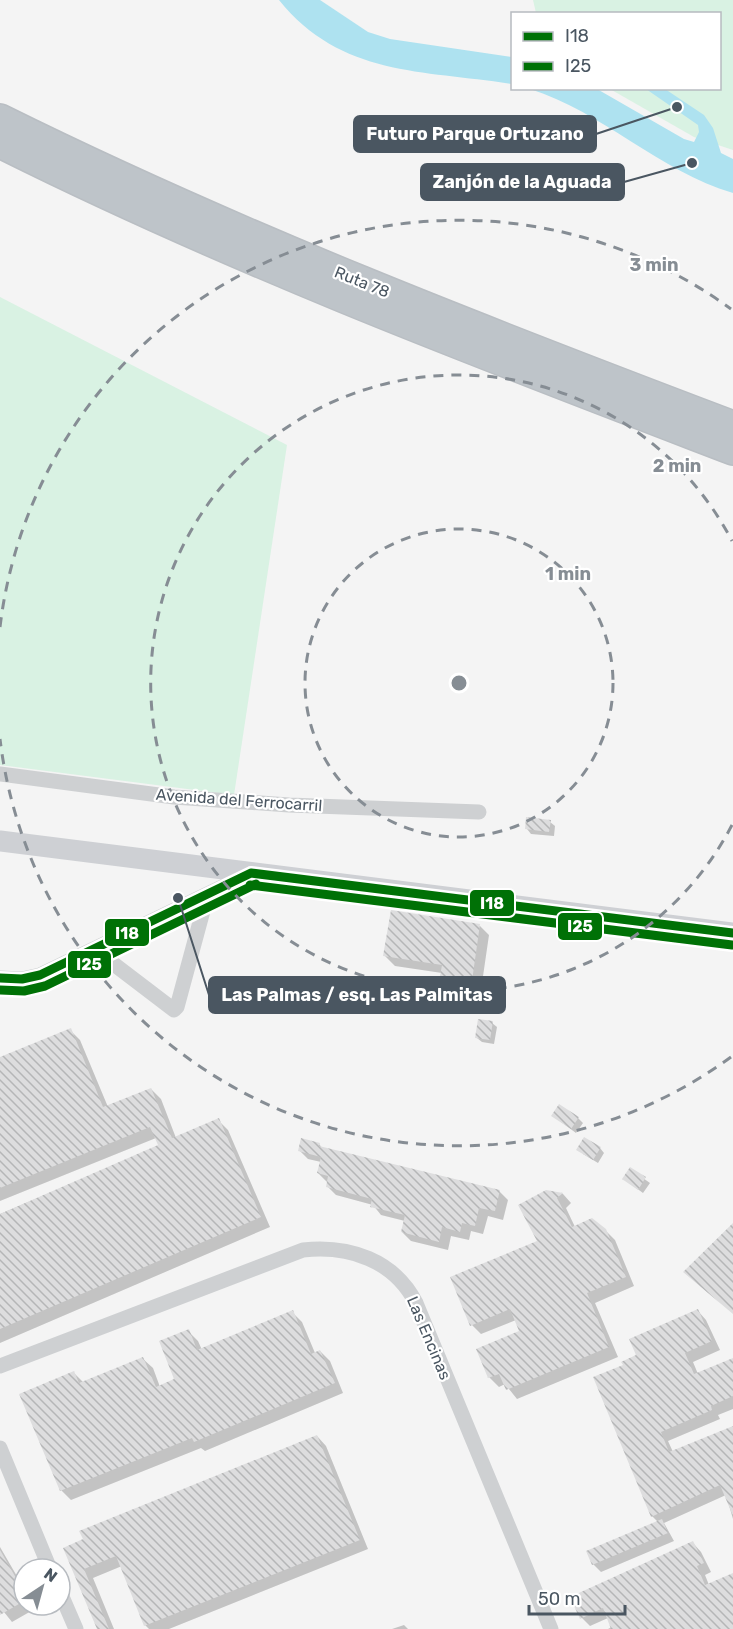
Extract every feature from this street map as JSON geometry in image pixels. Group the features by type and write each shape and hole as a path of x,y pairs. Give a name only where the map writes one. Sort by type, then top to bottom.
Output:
{"highway":[{"name":"Ruta 78","path":"0,118 134,183 330,268 733,425"},
{"name":"Ruta 78","path":"0,144 145,214 324,292 733,451"}],"main road":[{"path":"0,841 733,933"}],"street":[{"name":"Avenida del Ferrocarril","path":"0,774 174,796 289,805 480,812"},
{"path":"0,978 31,978 207,896 251,873"},
{"path":"94,949 174,1010 177,1007 207,896"},
{"name":"Las Encinas","path":"0,1366 303,1250 331,1248 370,1259 396,1276 416,1304 551,1629"},
{"path":"0,1448 46,1557"}],"green space":[{"path":"533,0 733,0 733,150 694,137 612,90 721,90 721,12 536,12"},
{"path":"0,297 287,445 234,795 0,765"}],"water":[{"path":"279,0 320,0 368,32 390,39 511,57 511,84 386,66 357,57 329,44 303,25"},
{"path":"533,90 599,90 684,139 694,142 699,132 698,125 647,90 666,90 704,115 713,128 721,153 733,159 733,193 680,171 607,126 557,99"}],"building":[{"path":"526,817 551,820 549,832 525,829"},
{"path":"391,910 480,924 472,981 440,976 442,965 383,956"},
{"path":"478,1019 493,1021 490,1040 475,1038"},
{"path":"71,1028 103,1107 151,1088 172,1138 219,1118 261,1217 0,1329 0,1214 158,1145 150,1127 0,1188 0,1057"},
{"path":"559,1104 579,1117 571,1129 551,1116"},
{"path":"584,1137 601,1147 593,1160 576,1150"},
{"path":"301,1138 320,1143 319,1146 500,1190 495,1211 479,1208 475,1226 462,1223 460,1232 442,1227 439,1242 401,1232 405,1215 370,1207 372,1199 326,1187 328,1176 317,1173 321,1157 298,1151"},
{"path":"630,1167 646,1177 638,1190 622,1179"},
{"path":"546,1190 563,1193 557,1198 572,1227 592,1218 606,1229 626,1277 587,1293 609,1347 506,1390 499,1374 488,1378 476,1349 519,1331 510,1309 470,1326 450,1277 537,1241 518,1205"},
{"path":"733,1223 733,1314 683,1272"},
{"path":"698,1309 712,1341 685,1353 694,1374 733,1358 733,1396 711,1406 712,1410 661,1432 669,1452 733,1426 733,1516 720,1485 651,1517 593,1377 623,1365 621,1362 636,1355 629,1339"},
{"path":"293,1310 311,1354 320,1350 335,1383 194,1442 192,1438 60,1491 19,1394 74,1371 79,1383 143,1357 156,1387 174,1379 159,1341 189,1329 197,1350"},
{"path":"317,1435 360,1540 144,1626 116,1556 84,1569 109,1629 97,1629 72,1569 72,1557 67,1557 63,1548 83,1539 79,1531"},
{"path":"662,1519 668,1533 592,1565 586,1551"},
{"path":"693,1541 704,1563 697,1566 705,1585 733,1573 733,1629 611,1629 603,1608 580,1619 570,1597"},
{"path":"0,1550 12,1571 12,1608 0,1615"}],"transit line":[{"name":"I18","path":"251,873 733,933"},
{"name":"I18","path":"0,978 22,979 40,975 251,873"},
{"name":"I25","path":"0,990 24,991 45,986 256,884"},
{"name":"I25","path":"250,885 732,945"}],"place":[{"name":"Futuro Parque Ortuzano","path":"677,107"},
{"name":"Zanjón de la Aguada","path":"692,163"},
{"name":"Las Palmas / esq. Las Palmitas","path":"178,898"}]}
